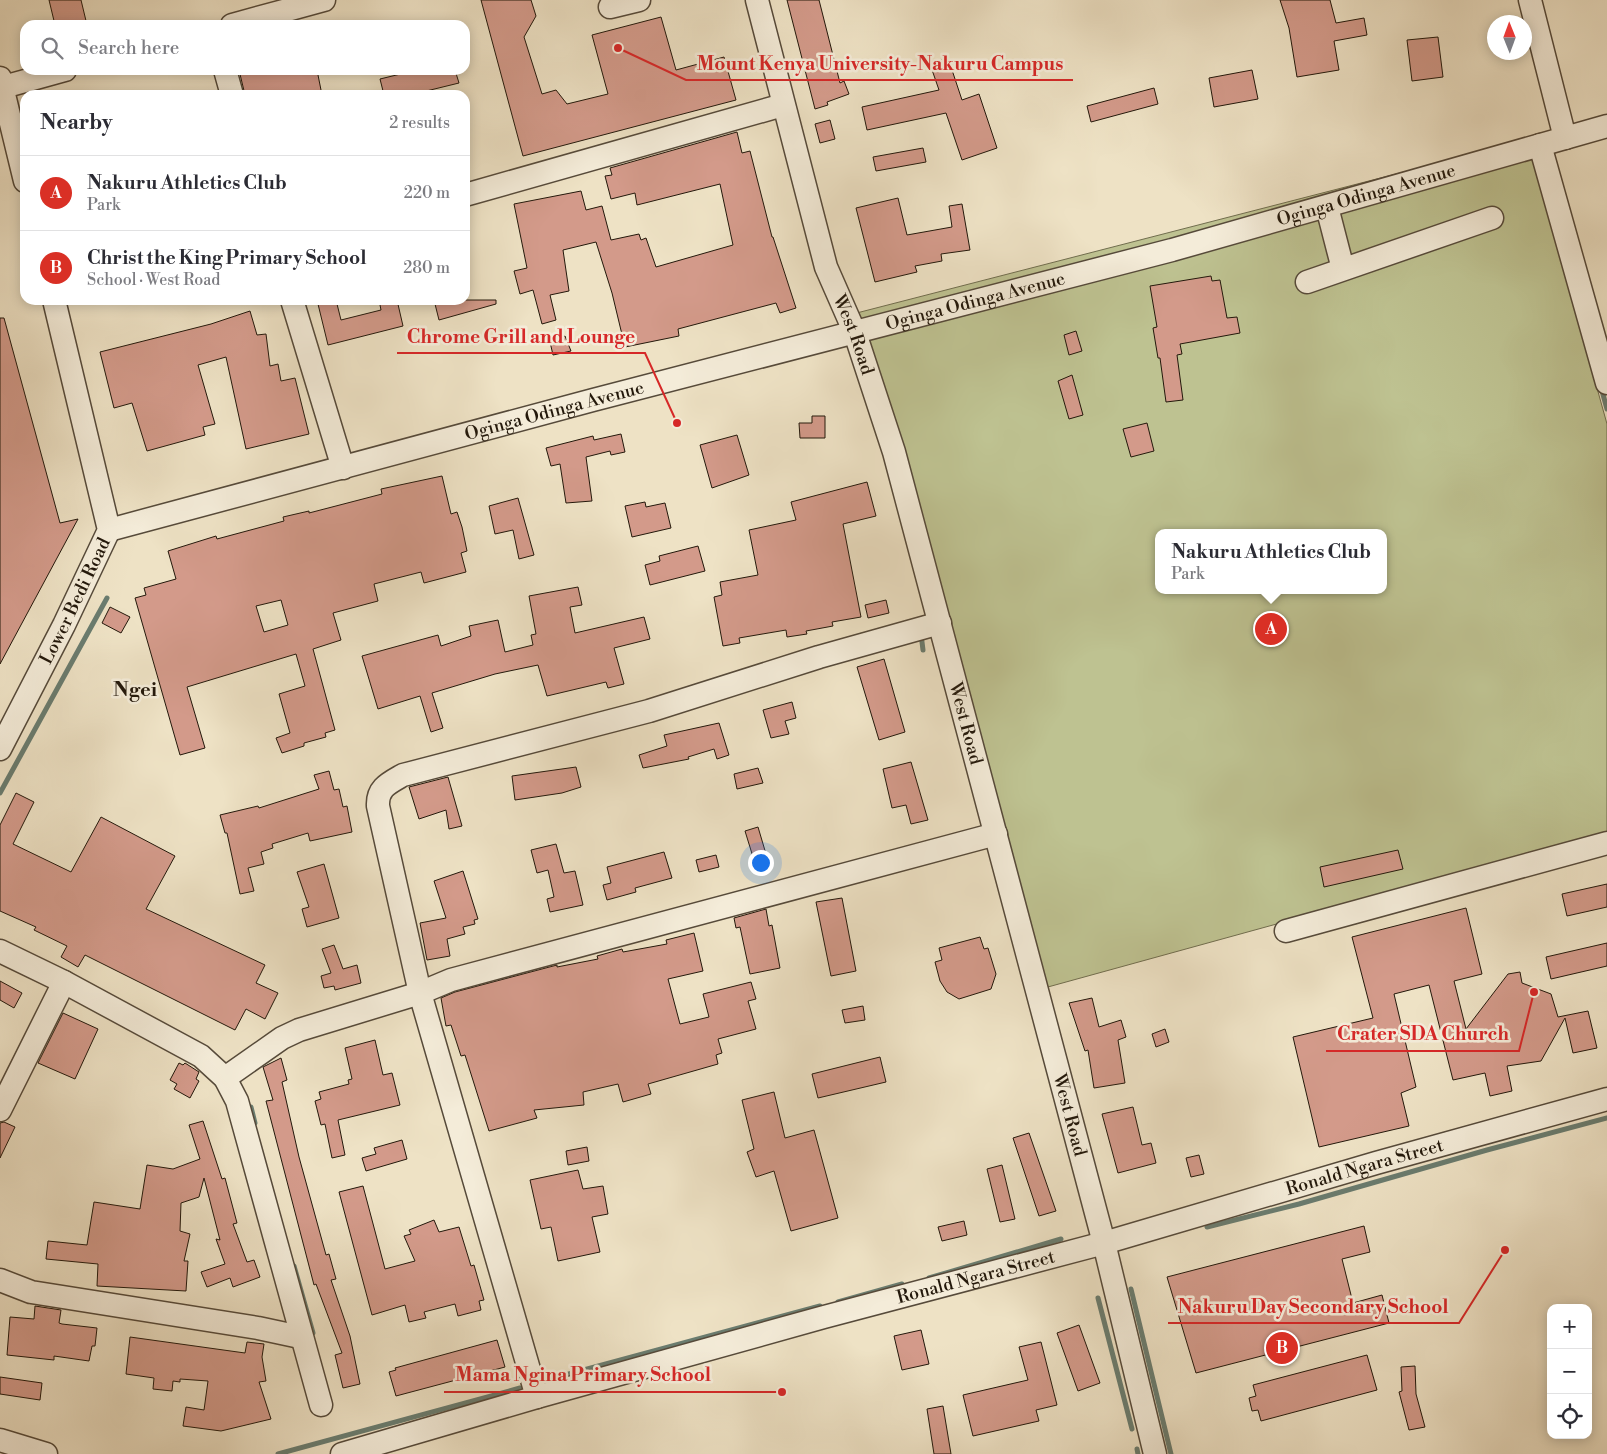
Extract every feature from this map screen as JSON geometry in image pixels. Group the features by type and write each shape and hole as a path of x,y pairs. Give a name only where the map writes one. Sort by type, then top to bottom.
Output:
{"street":[{"path":"250,20 324,0"},
{"path":"610,7 639,0"},
{"name":"West Road","path":"757,0 826,267 855,334 894,452 1104,1243 1155,1454"},
{"path":"1530,0 1565,138"},
{"path":"20,160 1,84 42,75"},
{"path":"226,75 231,90"},
{"path":"470,194 783,105"},
{"name":"Oginga Odinga Avenue","path":"109,530 593,400 855,334 1172,250 1607,126"},
{"path":"1540,145 1607,383"},
{"path":"1326,207 1343,270"},
{"path":"1307,282 1492,218"},
{"name":"Lower Bedi Road","path":"0,749 64,625 109,530 55,305"},
{"path":"294,305 343,468"},
{"path":"537,1397 420,993 378,806 378,797 387,784 404,775 649,711 819,657 940,623"},
{"path":"225,1078 282,1038 299,1030 420,993 451,980 996,834"},
{"path":"1286,931 1607,842"},
{"path":"0,951 64,982 201,1056 225,1078 237,1101 320,1405"},
{"path":"0,1110 64,982"},
{"name":"Ronald Ngara Street","path":"342,1454 537,1397 1104,1243 1376,1163 1607,1099"},
{"path":"0,1280 31,1292 258,1328 300,1337"},
{"path":"0,1440 46,1454"}],"green space":[{"path":"1528,140 1607,424 1607,833 1037,990 845,316"}],"building":[{"path":"49,0 81,0 86,20 54,20"},
{"path":"481,0 531,0 536,16 524,37 542,94 556,90 567,104 608,94 592,35 661,17 676,70 724,57 736,100 523,156"},
{"path":"787,0 819,0 840,83 844,81 849,94 827,102 828,105 815,109"},
{"path":"1280,0 1330,0 1336,23 1364,18 1367,35 1334,41 1339,70 1297,77 1289,28"},
{"path":"1438,37 1443,77 1412,81 1407,40"},
{"path":"948,58 962,100 979,94 997,148 962,160 946,113 867,130 862,107 939,90 930,64"},
{"path":"1252,70 1258,99 1214,107 1209,78"},
{"path":"240,75 318,75 321,90 244,90"},
{"path":"396,75 457,75 459,83 430,90 383,90 380,79"},
{"path":"1154,88 1158,104 1091,122 1087,106"},
{"path":"830,120 835,139 820,143 815,124"},
{"path":"737,132 742,153 750,151 772,237 796,308 780,313 776,303 678,329 679,336 625,347 612,293 596,242 563,250 569,291 550,295 556,320 542,324 533,290 520,294 514,271 527,268 514,204 581,191 586,210 602,206 611,240 639,234 641,240 646,238 656,267 733,245 720,184 637,205 635,193 611,199 605,176 612,175 610,168"},
{"path":"923,148 926,162 876,171 873,157"},
{"path":"898,198 907,235 952,227 949,206 962,204 970,250 941,254 942,261 915,266 917,272 875,282 856,208"},
{"path":"1211,276 1212,281 1220,280 1227,318 1237,317 1240,333 1180,344 1182,354 1177,355 1183,400 1166,402 1160,358 1158,358 1153,328 1157,327 1150,286"},
{"path":"470,300 496,300 496,304 439,320 435,305 470,305"},
{"path":"318,305 337,305 341,320 381,310 380,305 398,305 403,326 328,345"},
{"path":"250,311 257,335 266,334 270,366 278,364 281,381 295,378 309,434 246,449 226,357 198,365 215,424 203,427 205,435 147,451 132,403 114,408 100,352 211,324"},
{"path":"0,318 4,318 60,523 78,519 0,664"},
{"path":"1076,331 1082,351 1069,355 1064,335"},
{"path":"565,336 571,351 553,355 550,342"},
{"path":"1072,375 1083,415 1069,419 1058,381"},
{"path":"812,416 825,416 825,438 800,438 799,423 812,423"},
{"path":"1147,423 1154,451 1131,457 1123,429"},
{"path":"621,434 625,452 611,455 610,451 586,457 592,501 566,503 560,464 551,466 546,448 593,436 594,440"},
{"path":"737,435 749,475 712,488 700,445"},
{"path":"442,476 451,514 457,512 462,527 467,551 461,553 466,572 424,583 421,572 374,584 378,601 333,613 341,640 313,649 335,730 325,733 326,737 304,743 304,746 282,753 276,738 290,733 279,694 305,686 296,654 187,687 205,748 180,755 135,598 146,595 144,588 176,579 168,551 216,536 217,539 284,521 283,517 309,511 309,513 382,494 381,489","holes":["281,600 288,625 264,632 256,606"]},
{"path":"867,482 876,516 843,524 861,617 832,622 833,626 806,631 807,634 787,637 786,630 739,638 740,643 723,646 714,597 722,595 720,582 758,575 749,530 796,520 791,502"},
{"path":"518,498 534,555 519,559 513,530 495,534 489,506"},
{"path":"645,502 646,507 665,503 671,528 632,537 625,506"},
{"path":"698,546 705,571 650,585 645,565 660,561 659,556"},
{"path":"578,587 582,605 570,607 575,633 644,617 650,639 614,648 624,684 608,688 606,682 547,696 538,665 495,674 432,693 443,728 431,732 420,696 378,709 362,656 438,635 441,646 471,636 469,626 498,620 505,652 533,645 531,635 536,634 529,596"},
{"path":"886,600 889,613 868,618 865,605"},
{"path":"110,607 130,617 121,633 102,623"},
{"path":"884,659 905,732 879,740 857,667"},
{"path":"792,702 796,718 785,721 789,734 771,738 763,710"},
{"path":"719,723 729,755 717,759 714,749 688,757 689,759 643,768 639,755 667,746 664,735"},
{"path":"911,762 928,820 911,824 906,805 892,808 883,769"},
{"path":"576,767 581,787 562,793 515,800 512,776"},
{"path":"758,768 763,783 737,789 734,774"},
{"path":"329,771 334,790 339,789 343,807 347,806 352,832 310,841 308,833 272,844 273,848 261,852 264,864 248,868 254,891 240,894 227,833 225,833 220,815 258,806 259,808 319,789 314,775"},
{"path":"448,777 462,826 449,829 446,810 419,819 409,787"},
{"path":"16,793 34,802 13,844 71,872 101,817 175,856 146,909 265,965 256,983 278,993 265,1019 246,1009 235,1030 85,955 78,967 61,957 67,946 34,930 36,927 0,911 0,825"},
{"path":"758,827 766,854 753,857 745,831"},
{"path":"556,844 564,873 575,871 583,905 550,912 547,899 554,897 548,870 537,873 531,850"},
{"path":"1398,850 1403,869 1324,887 1320,867"},
{"path":"664,852 672,878 635,888 636,892 607,900 603,885 611,883 607,867"},
{"path":"716,855 719,867 699,872 696,860"},
{"path":"324,864 339,918 307,927 302,909 309,907 297,872"},
{"path":"463,871 478,919 474,920 475,924 463,927 465,934 447,939 450,956 427,960 420,923 446,918 434,881"},
{"path":"1607,884 1607,907 1567,916 1562,894"},
{"path":"842,898 856,971 831,976 816,902"},
{"path":"1466,908 1482,974 1454,981 1466,1029 1508,974 1520,972 1522,983 1551,994 1558,1017 1588,1011 1597,1048 1573,1053 1565,1018 1541,1061 1507,1066 1512,1091 1490,1096 1485,1073 1453,1080 1429,985 1394,994 1416,1087 1401,1093 1409,1126 1319,1147 1293,1037 1373,1018 1352,937"},
{"path":"766,909 769,926 772,925 780,968 750,974 740,927 736,928 734,918"},
{"path":"694,933 703,971 668,979 680,1024 709,1017 703,994 751,982 756,999 748,1001 756,1029 718,1039 722,1053 716,1055 718,1064 648,1084 651,1094 623,1102 618,1084 583,1092 584,1105 534,1110 537,1118 489,1131 465,1055 461,1056 451,1025 446,1026 441,998 455,992 557,965 557,967 598,959 597,956 622,949 623,952 667,944 666,940"},
{"path":"980,937 984,949 988,948 996,974 991,989 959,999 947,992 940,981 935,962 942,960 939,948"},
{"path":"1607,943 1607,966 1551,979 1546,957"},
{"path":"334,945 343,969 357,965 361,983 335,990 334,986 324,988 321,976 331,973 322,949"},
{"path":"0,981 22,993 14,1008 0,1000"},
{"path":"1092,998 1099,1027 1121,1020 1126,1037 1118,1040 1125,1083 1094,1088 1088,1050 1085,1051 1069,1003"},
{"path":"863,1006 865,1020 845,1023 842,1010"},
{"path":"63,1013 98,1029 75,1079 38,1063"},
{"path":"1165,1029 1169,1042 1156,1047 1152,1034"},
{"path":"375,1040 383,1075 392,1073 400,1105 338,1120 345,1155 332,1158 325,1124 321,1125 315,1101 321,1099 319,1092 349,1084 348,1080 352,1079 345,1048"},
{"path":"880,1057 886,1082 818,1098 812,1074"},
{"path":"281,1058 287,1080 282,1082 299,1157 326,1255 329,1254 336,1279 331,1280 350,1336 360,1384 343,1388 335,1355 342,1353 316,1284 314,1285 266,1101 273,1100 263,1067"},
{"path":"179,1063 183,1065 185,1063 199,1072 196,1079 199,1081 190,1098 174,1089 177,1084 170,1080"},
{"path":"774,1092 785,1138 814,1130 838,1218 791,1231 774,1171 756,1177 747,1152 754,1149 742,1100"},
{"path":"1133,1107 1142,1145 1151,1143 1156,1163 1118,1173 1102,1114"},
{"path":"203,1121 222,1179 225,1178 237,1223 233,1224 247,1262 254,1260 260,1277 233,1287 230,1278 207,1287 201,1272 225,1264 216,1239 220,1240 204,1178 199,1197 181,1203 180,1231 190,1234 184,1261 188,1261 186,1291 97,1286 98,1264 46,1259 48,1241 87,1245 94,1202 140,1209 147,1165 173,1169 200,1159 189,1125"},
{"path":"4,1122 15,1127 0,1158 0,1123"},
{"path":"1029,1133 1056,1211 1039,1216 1013,1138"},
{"path":"402,1140 407,1159 366,1171 362,1158 376,1154 374,1148"},
{"path":"587,1147 589,1161 568,1165 566,1151"},
{"path":"1199,1155 1204,1174 1191,1177 1186,1158"},
{"path":"1002,1165 1015,1219 1000,1222 987,1169"},
{"path":"578,1170 583,1189 603,1186 608,1214 592,1217 600,1252 558,1261 551,1227 541,1229 530,1180"},
{"path":"363,1186 385,1269 415,1261 404,1236 411,1234 409,1230 434,1220 439,1232 459,1227 471,1266 474,1265 484,1300 479,1301 481,1310 458,1316 455,1304 424,1312 426,1318 409,1322 405,1305 372,1315 339,1192"},
{"path":"964,1221 967,1235 942,1241 938,1227"},
{"path":"1364,1226 1370,1252 1342,1259 1353,1303 1382,1295 1389,1323 1196,1373 1167,1277"},
{"path":"35,1306 61,1310 59,1323 97,1328 95,1346 92,1346 89,1361 54,1356 54,1360 7,1355 10,1317 34,1319"},
{"path":"1079,1325 1100,1383 1078,1391 1057,1333"},
{"path":"921,1330 929,1364 902,1370 894,1336"},
{"path":"130,1337 245,1353 247,1342 264,1344 262,1357 266,1381 259,1382 271,1419 221,1431 183,1426 186,1407 204,1410 208,1381 180,1379 180,1382 173,1381 172,1391 153,1389 154,1378 126,1374"},
{"path":"497,1340 505,1367 396,1396 389,1372 396,1370 395,1368"},
{"path":"1041,1342 1057,1405 1036,1410 1039,1421 973,1436 963,1395 1028,1380 1019,1347"},
{"path":"1367,1355 1377,1390 1261,1421 1258,1410 1252,1411 1249,1398 1256,1396 1253,1385"},
{"path":"1415,1366 1416,1394 1425,1427 1409,1430 1399,1392 1402,1391 1401,1367"},
{"path":"0,1377 42,1383 40,1400 0,1394"},
{"path":"943,1406 951,1454 934,1454 927,1409"}],"waterway":[{"path":"1601,387 1607,409"},
{"path":"0,793 107,598"},
{"path":"921,634 923,650"},
{"path":"251,1107 255,1123"},
{"path":"1207,1227 1299,1204 1607,1118"},
{"path":"929,1278 1061,1239"},
{"path":"294,1266 313,1333"},
{"path":"838,1302 902,1284"},
{"path":"1131,1289 1171,1454"},
{"path":"1098,1298 1132,1429"},
{"path":"543,1381 820,1306"},
{"path":"278,1454 520,1388"},
{"path":"1137,1449 1138,1454"}],"place":[{"name":"Mount Kenya University-Nakuru Campus","path":"618,48"},
{"name":"Chrome Grill and Lounge","path":"677,423"},
{"name":"Nakuru Athletics Club","path":"1271,629"},
{"name":"Crater SDA Church","path":"1534,992"},
{"name":"Nakuru Day Secondary School","path":"1505,1250"},
{"name":"Christ the King Primary School","path":"1282,1348"},
{"name":"Mama Ngina Primary School","path":"782,1392"}],"district":[{"name":"Ngei","path":"135,690"}]}
